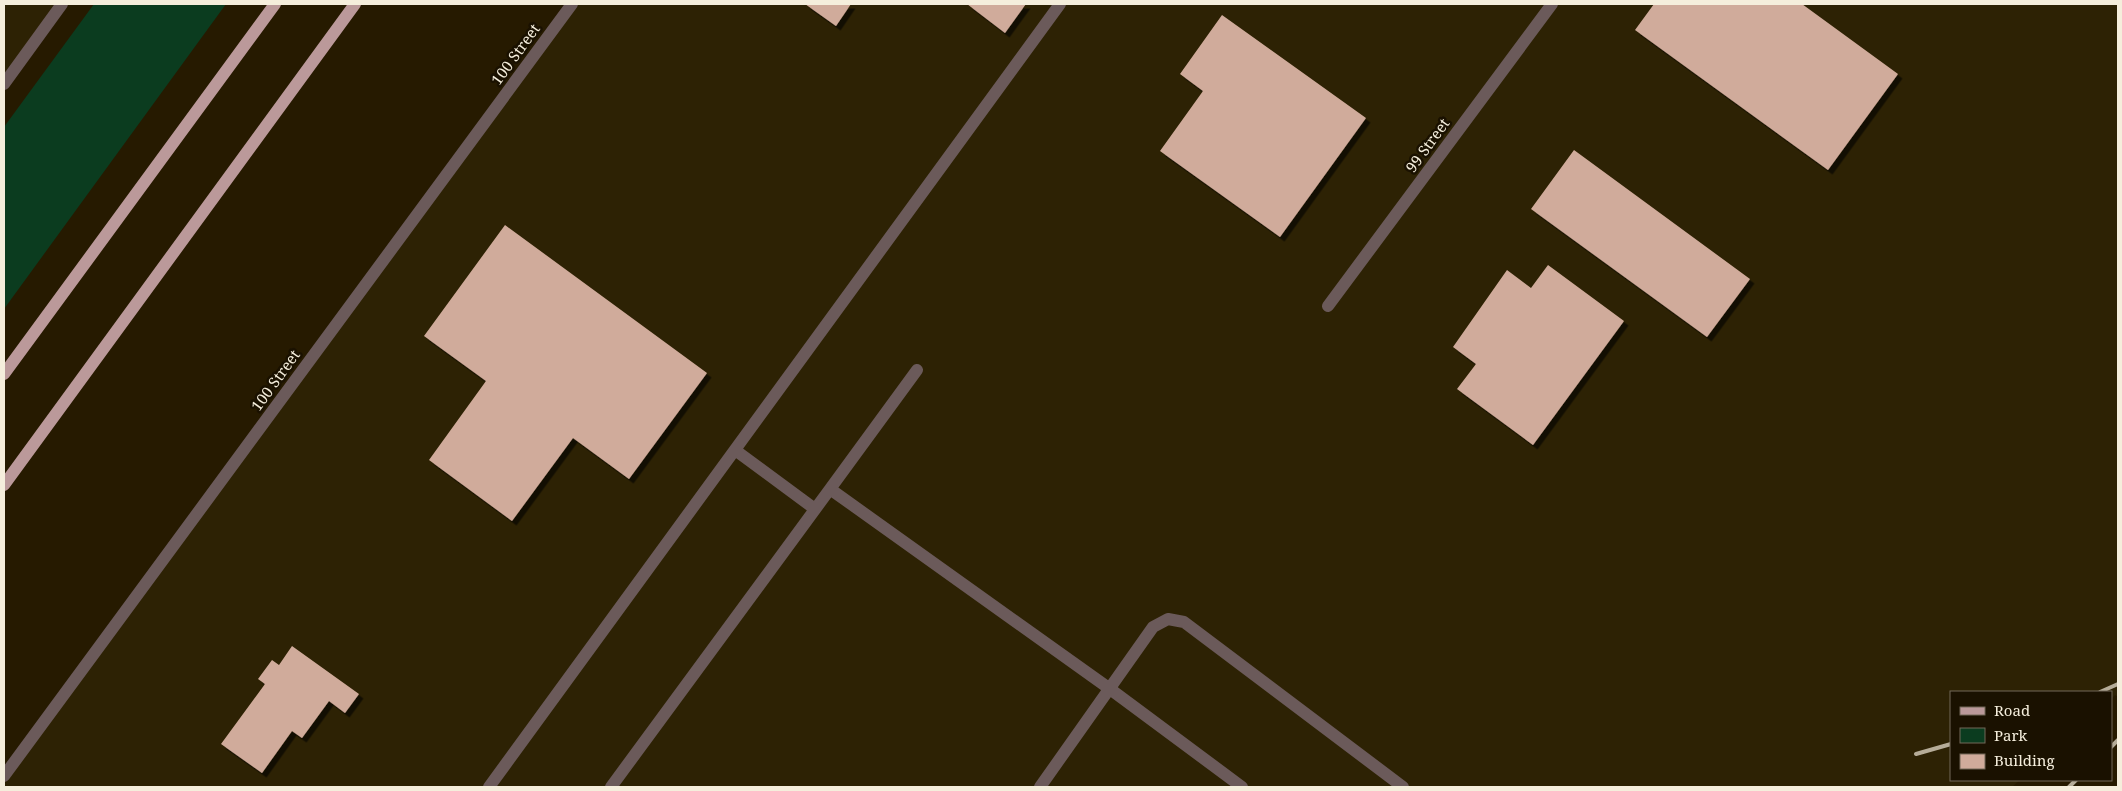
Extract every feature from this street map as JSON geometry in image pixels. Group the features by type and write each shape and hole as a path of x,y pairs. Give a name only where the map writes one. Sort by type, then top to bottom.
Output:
{"main road":[{"path":"4,374 275,4"},
{"path":"4,485 355,4"}],"street":[{"path":"4,84 62,4"},
{"name":"100 Street","path":"4,776 572,4"},
{"path":"489,787 1060,4"},
{"name":"99 Street","path":"1328,306 1552,4"},
{"path":"611,787 917,370"},
{"path":"735,450 815,509"},
{"path":"830,488 1110,689 1242,787"},
{"path":"1040,787 1153,627 1168,619 1184,622 1403,787"}],"shaded area":[{"path":"4,4 62,4 4,84"},
{"path":"572,4 2118,4 2118,697 2115,695 2112,698 2112,691 1950,691 1950,781 2019,781 2012,787 4,787 4,776"}],"green space":[{"path":"94,4 226,4 4,309 4,127"}],"building":[{"path":"805,4 851,4 836,26"},
{"path":"967,4 1026,4 1005,33"},
{"path":"1654,4 1802,4 1898,74 1828,170 1635,30"},
{"path":"1222,15 1366,118 1280,237 1160,151 1203,91 1180,74"},
{"path":"1574,150 1750,279 1707,337 1531,209"},
{"path":"505,225 707,373 629,479 573,438 512,521 429,460 486,381 424,336"},
{"path":"1548,265 1624,321 1533,445 1457,389 1476,364 1453,347 1507,270 1531,288"},
{"path":"292,646 359,694 345,713 329,701 302,738 292,731 262,773 221,744 265,684 258,679 272,660 279,665"}],"railway":[{"path":"2102,691 2118,684"},
{"path":"2112,746 2118,740"},
{"path":"1916,754 1950,744"},
{"path":"2069,787 2075,781"}]}
